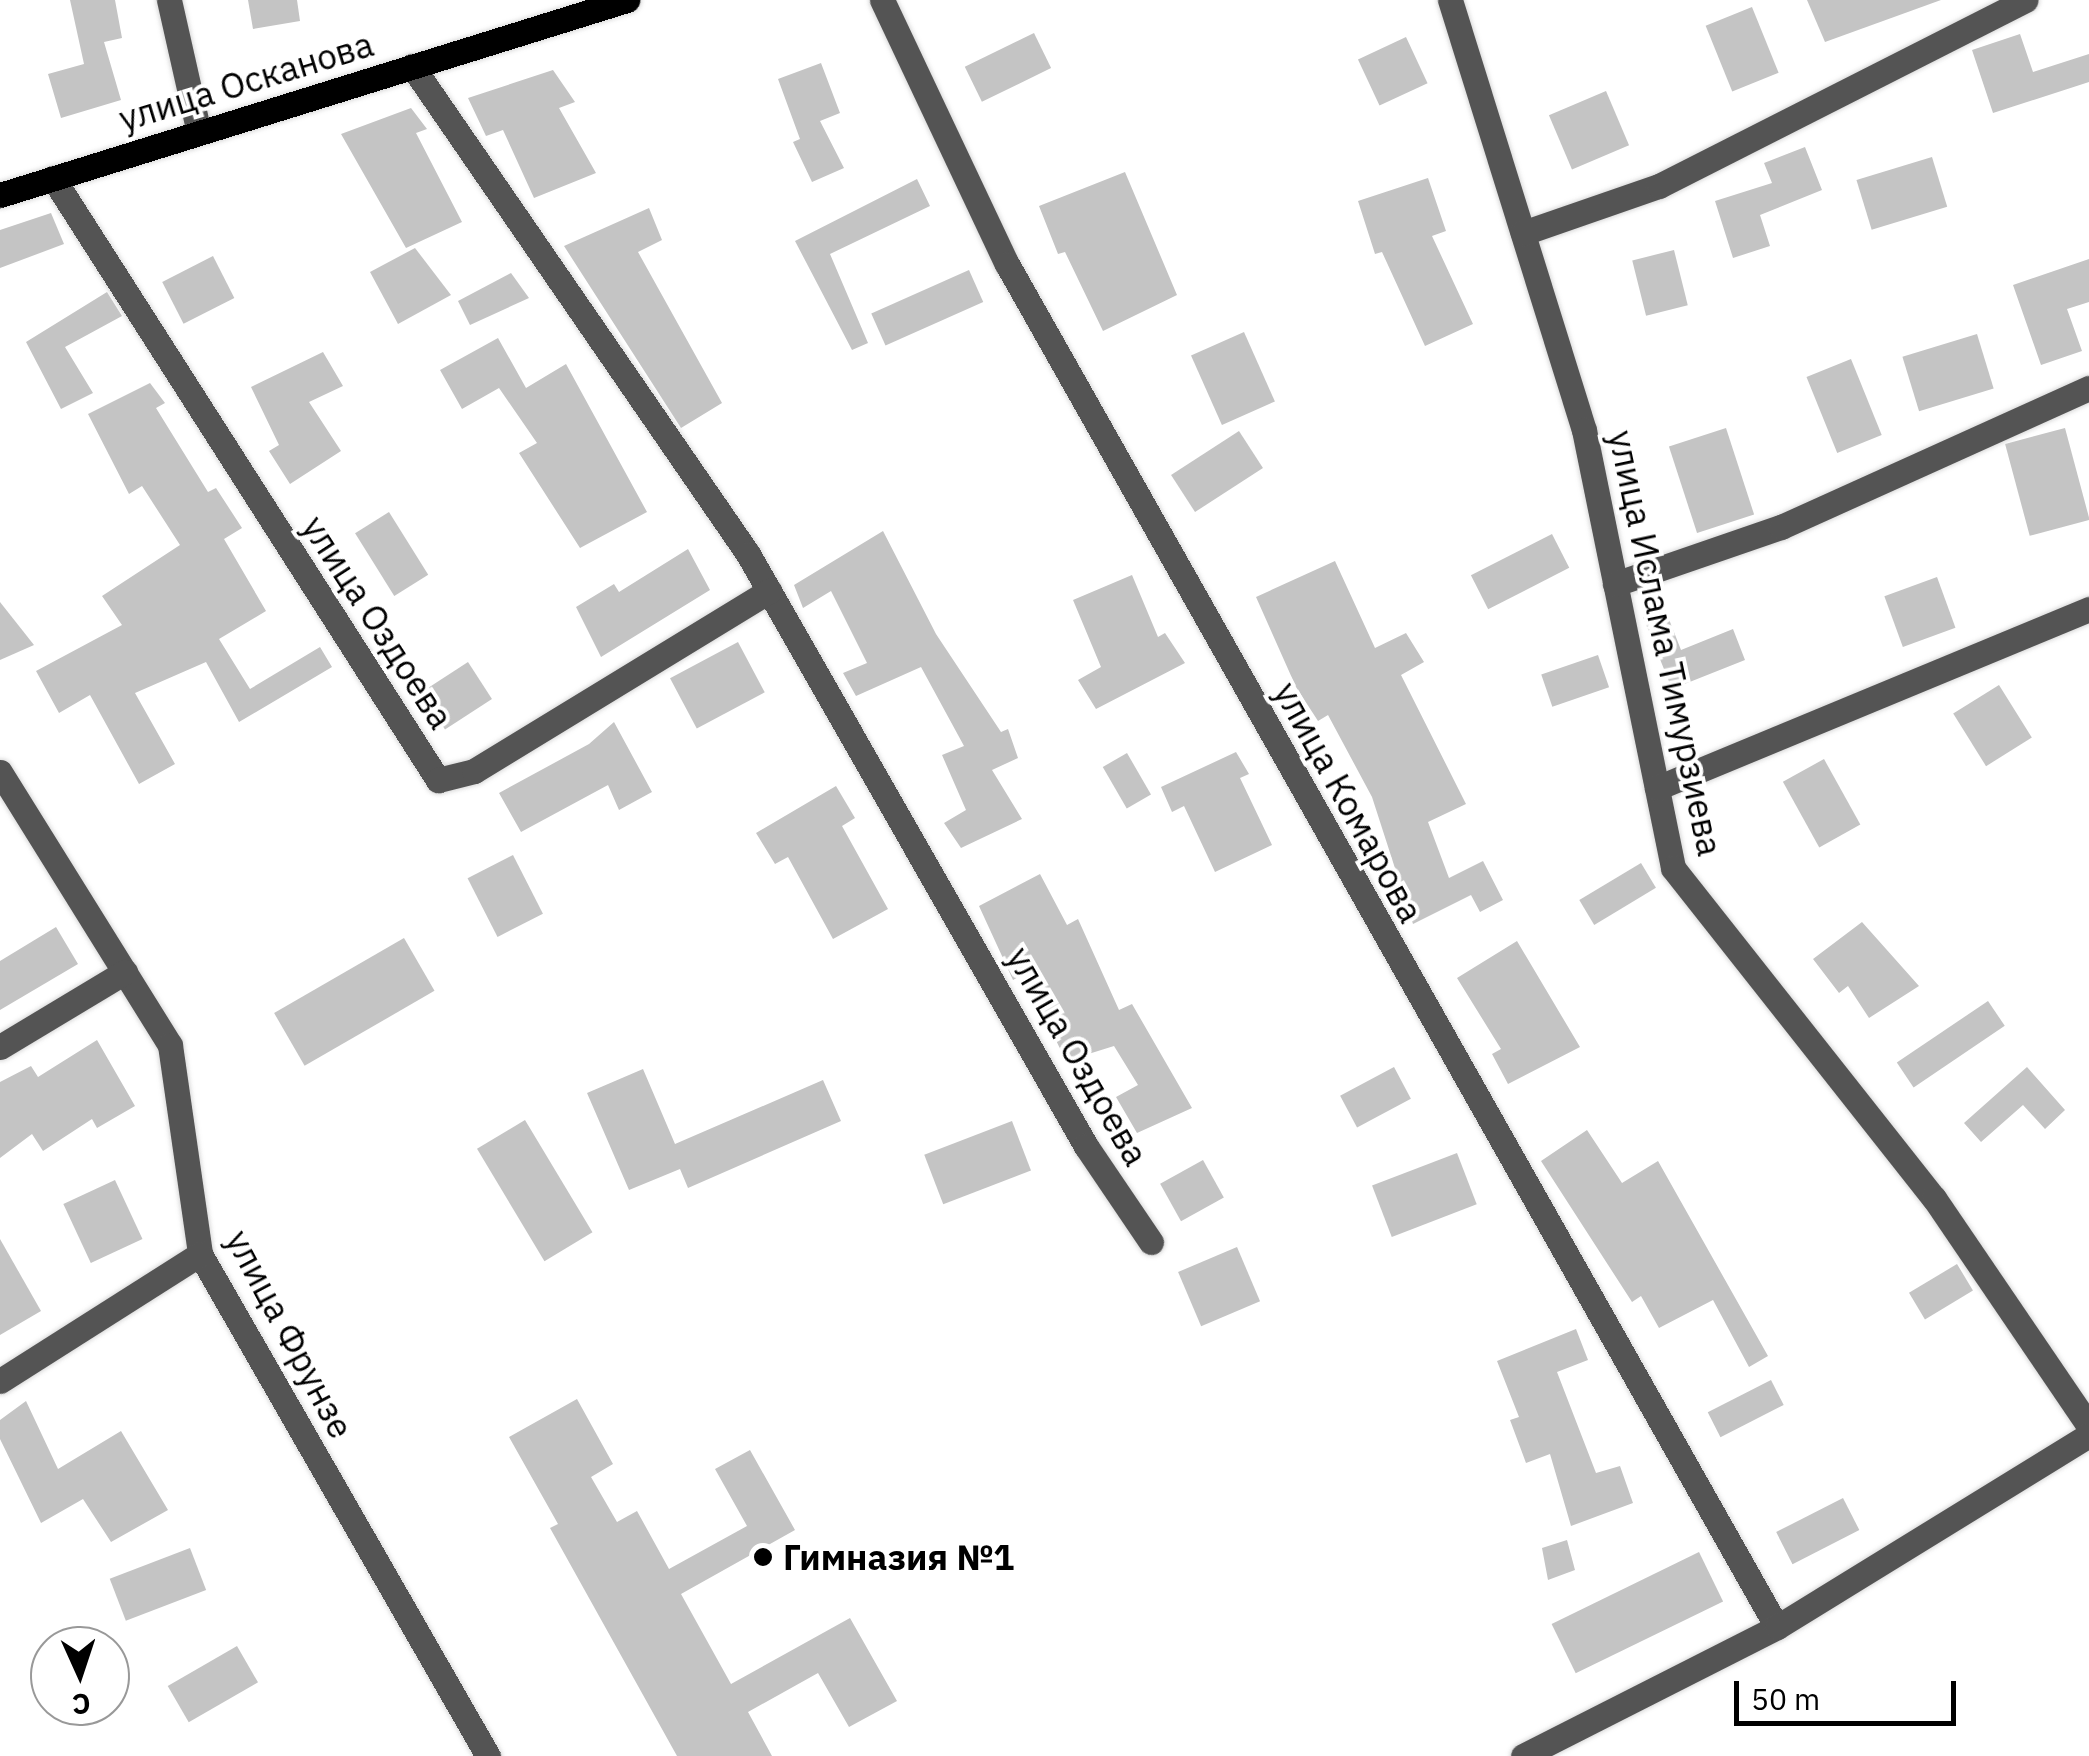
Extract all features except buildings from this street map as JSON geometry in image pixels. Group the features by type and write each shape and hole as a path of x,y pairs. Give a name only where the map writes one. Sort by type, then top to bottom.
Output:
{"main road":[{"name":"улица Осканова","path":"0,195 627,0"}],"street":[{"path":"168,0 199,133"},
{"name":"улица Комарова","path":"882,0 1007,264 1777,1627"},
{"name":"улица Ислама Тимурзиева","path":"1450,0 1584,430 1673,868 1934,1198 2089,1426"},
{"path":"1523,232 1659,186 2025,0"},
{"name":"улица Оздоева","path":"412,66 769,591 1086,1146 1151,1242"},
{"name":"улица Оздоева","path":"53,178 438,780 474,771 769,591"},
{"path":"1615,584 1781,528 2089,388"},
{"path":"1657,788 2089,609"},
{"name":"улица Фрунзе","path":"0,772 170,1045 200,1254 488,1756"},
{"path":"0,1047 125,972"},
{"path":"0,1382 200,1254"},
{"path":"1523,1756 1777,1627 2089,1435"}],"place":[{"name":"Гимназия №1","path":"763,1557"}]}
